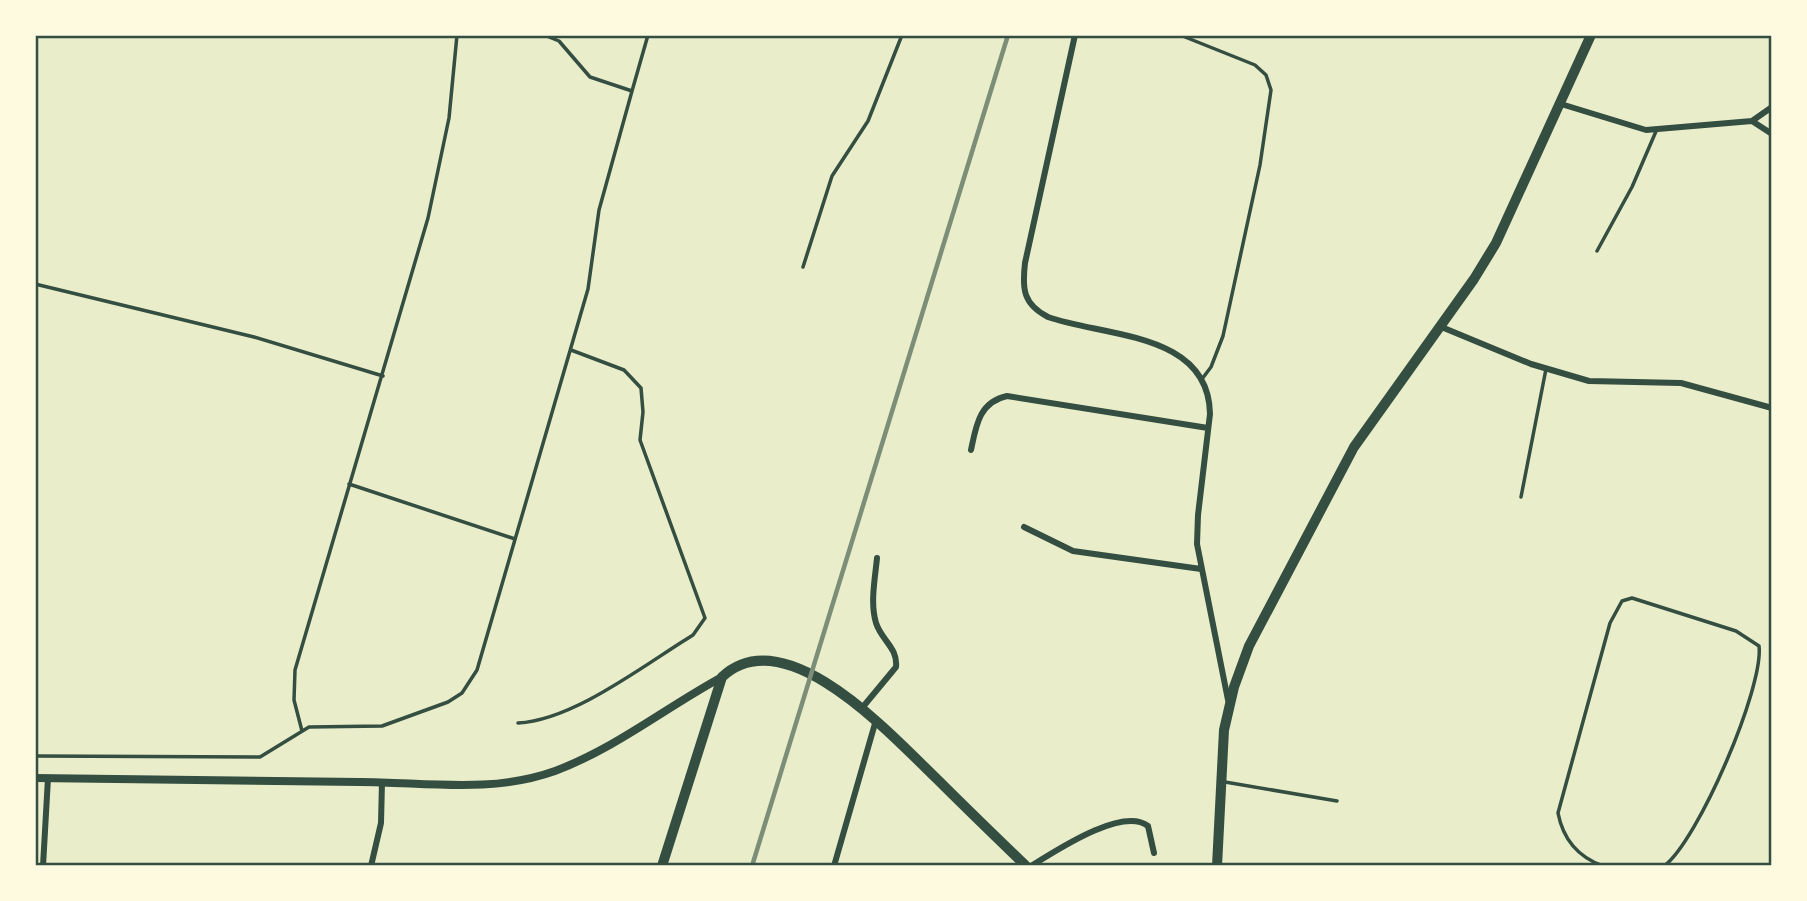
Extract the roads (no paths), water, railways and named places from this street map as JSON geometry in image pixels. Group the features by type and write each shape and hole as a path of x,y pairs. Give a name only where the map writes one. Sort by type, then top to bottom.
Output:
{"highway":[{"path":"1217,866 1219,781 1229,706 1249,646 1354,447 1474,279 1496,243 1591,35"},
{"path":"662,866 722,677 733,666 746,661 776,664 811,674 835,687 876,719 1026,866"}],"street":[{"path":"1075,35 1025,263 1025,298 1033,309 1057,320 1150,342 1173,351 1190,363 1202,379 1210,398 1198,515 1200,569 1229,706"},
{"path":"1561,104 1625,125 1657,129 1752,121 1772,107"},
{"path":"1752,121 1772,134"},
{"path":"1439,326 1546,369 1589,381 1681,383 1772,408"},
{"path":"971,450 983,411 991,402 1007,396 1208,428"},
{"path":"1024,527 1073,551 1200,569"},
{"path":"862,708 896,667 895,651 882,636 873,611 877,558"},
{"path":"35,778 382,782 466,786 503,783 553,771 625,738 722,677"},
{"path":"834,866 876,719"},
{"path":"43,866 48,778"},
{"path":"382,782 381,823 372,865 382,866"},
{"path":"1031,866 1101,827 1139,822 1148,826 1154,853"}],"lane":[{"path":"302,731 294,700 295,670 383,376 439,172 449,118 457,35"},
{"path":"544,35 559,41 590,77 632,91"},
{"path":"35,756 249,759 274,751 302,731 324,726 354,729 382,726 448,702 462,693 477,670 588,289 599,210 648,35"},
{"path":"803,267 832,176 868,121 901,35"},
{"path":"1180,35 1255,65 1266,75 1271,90 1260,165 1223,336 1211,367 1202,379"},
{"path":"1597,251 1657,129"},
{"path":"35,284 254,337 383,376"},
{"path":"518,723 540,722 568,711 693,635 705,618 640,440 643,412 641,388 624,370 570,350"},
{"path":"1521,497 1546,369"},
{"path":"349,484 515,539"},
{"path":"1603,866 1576,851 1561,827 1558,813 1610,623 1622,601 1632,598 1736,631 1759,646 1760,657 1743,717 1704,811 1684,846 1664,866"},
{"path":"1219,781 1337,801"}],"railway":[{"path":"752,866 1008,35"}]}
